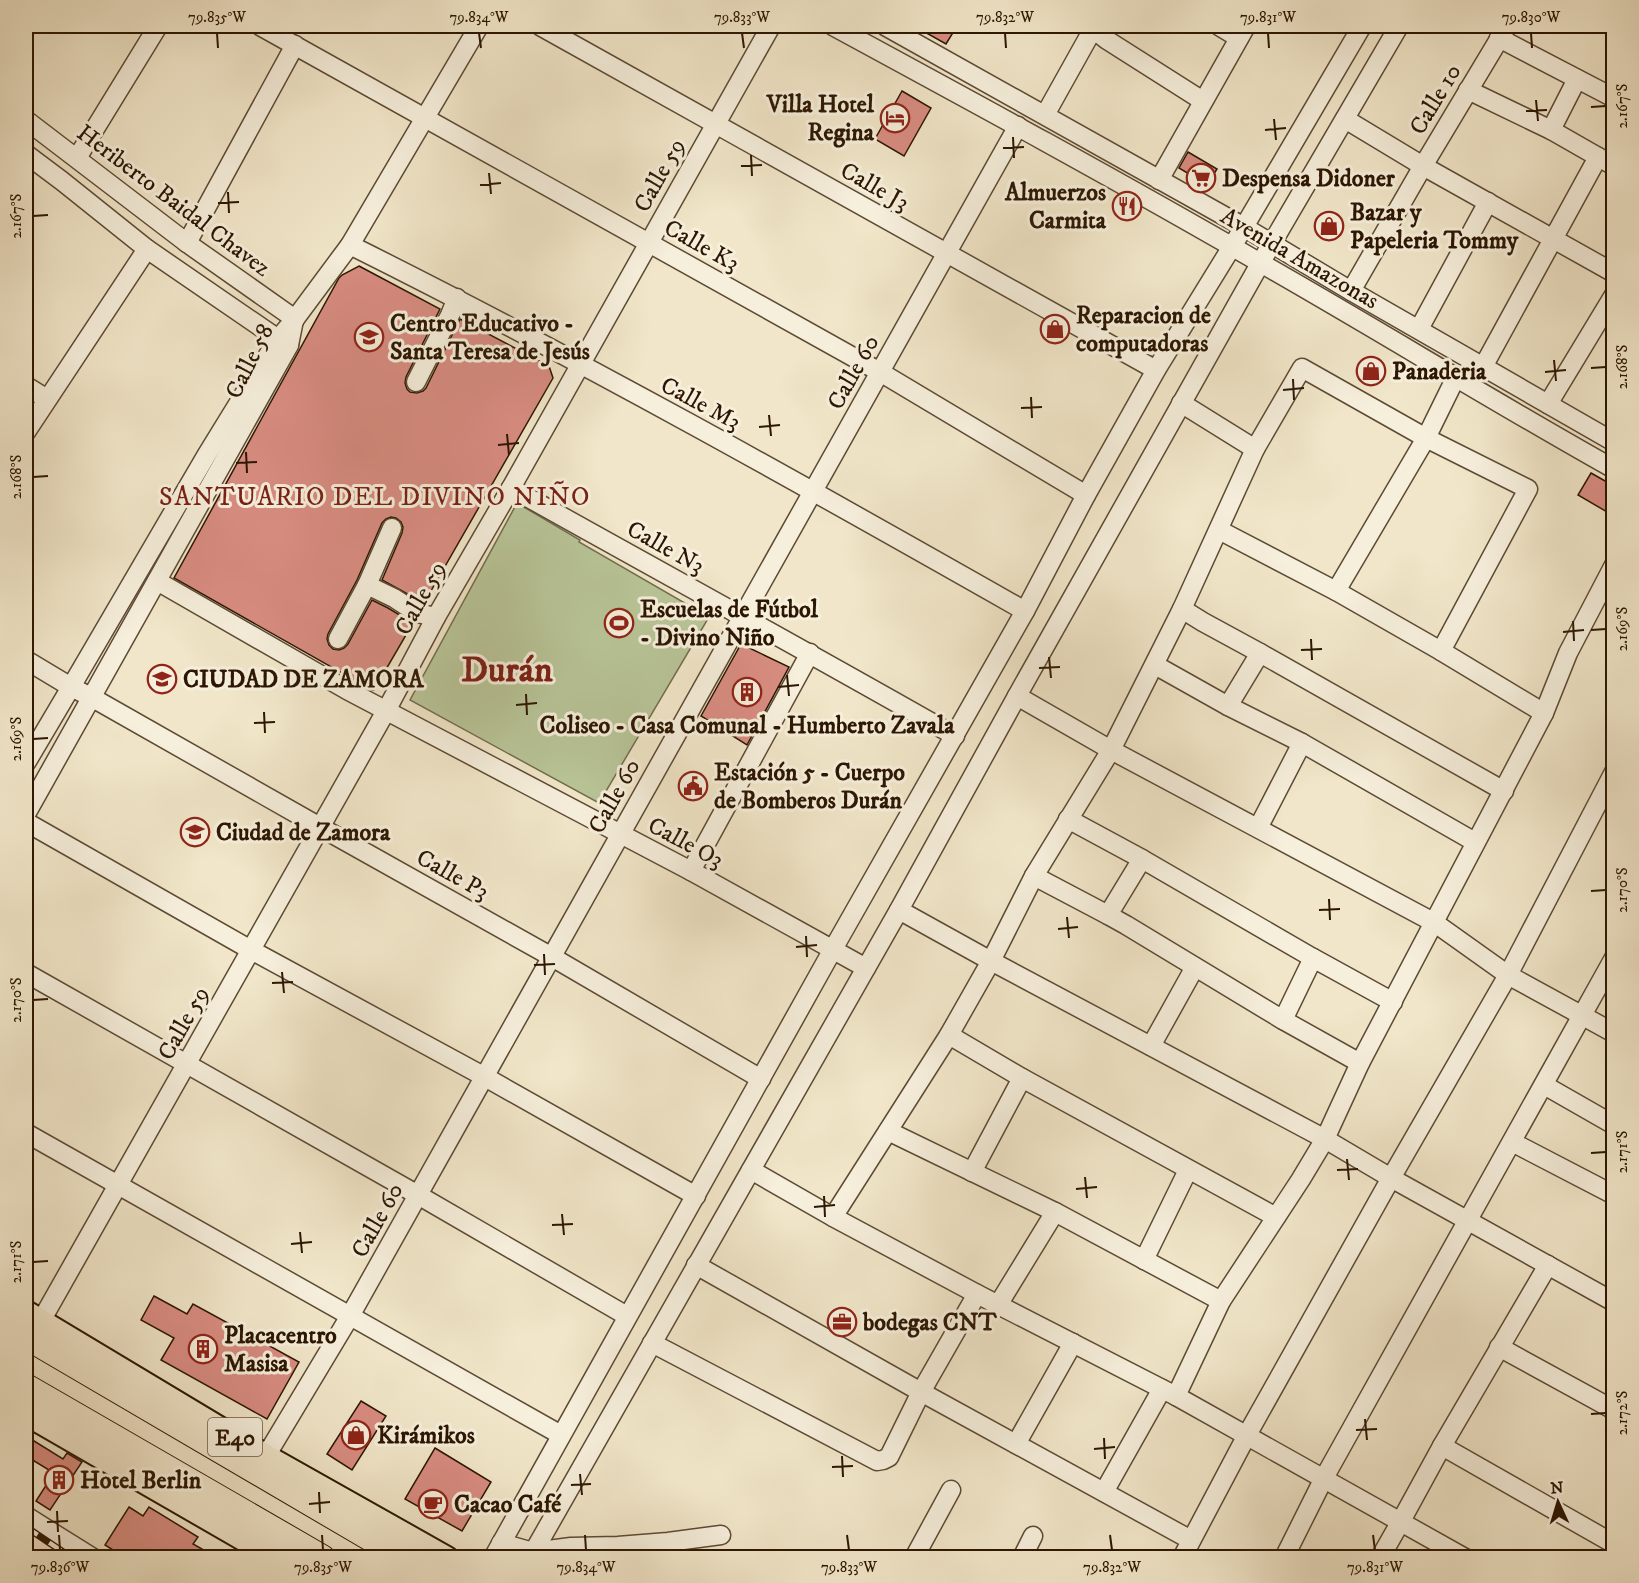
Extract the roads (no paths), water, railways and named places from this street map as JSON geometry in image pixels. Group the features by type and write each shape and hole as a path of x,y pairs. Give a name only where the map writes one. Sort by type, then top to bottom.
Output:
{"highway":[{"name":"E40","path":"31,1323 405,1557"},
{"name":"E40","path":"26,1387 322,1557"}],"main road":[{"name":"E40","path":"31,1323 447,1557"},
{"path":"26,1414 276,1557"}],"street":[{"path":"77,158 158,26"},
{"name":"Calle K3","path":"260,26 880,372 1086,495"},
{"path":"295,319 350,245 479,26"},
{"name":"Calle J3","path":"540,26 1156,370"},
{"name":"Calle 59","path":"31,1323 119,1185 386,711 436,617 771,26"},
{"name":"Avenida Amazonas","path":"833,26 1261,262 1535,425 1614,469"},
{"path":"1159,180 1242,32 1219,26"},
{"path":"721,1535 618,1546 571,1547 531,1555 497,1550 1025,611 1086,495 1156,370 1244,227 1362,26"},
{"path":"531,1555 899,910 1261,262 1399,26"},
{"name":"Avenida Amazonas","path":"889,27 1272,243 1614,442"},
{"path":"1045,115 1090,27 1203,101"},
{"path":"1503,32 1577,79 1614,98"},
{"name":"Calle 10","path":"1352,291 1423,165 1503,32"},
{"path":"187,243 296,45"},
{"path":"1551,130 1577,79"},
{"path":"1468,90 1551,130 1606,162 1553,240 1483,367"},
{"path":"1345,119 1614,273"},
{"name":"Heriberto Baidal Chavez","path":"26,120 187,243 295,319"},
{"name":"Calle 60","path":"266,1456 350,1316 1018,126"},
{"path":"26,154 147,249 284,342"},
{"path":"1419,329 1488,202"},
{"name":"Calle M3","path":"350,245 457,298 580,364 813,491 1025,611"},
{"path":"26,432 147,249"},
{"path":"1548,404 1614,296"},
{"path":"416,382 457,298"},
{"name":"Calle 58","path":"26,814 157,581 295,319"},
{"name":"Calle 58","path":"26,763 206,456 284,342"},
{"path":"833,1217 949,1035 992,961 1034,876 1111,750 1182,609 1255,449 1302,368 1426,438 1528,489 1441,651"},
{"path":"1336,591 1426,438 1455,377"},
{"path":"26,386 47,399"},
{"path":"1182,403 1255,449"},
{"name":"Calle N3","path":"511,488 955,736"},
{"path":"338,639 367,585 392,528"},
{"path":"1219,530 1336,591 1544,713"},
{"path":"1104,1492 1169,1392 1221,1301 1325,1138 1360,1063 1544,713 1568,653 1614,565"},
{"name":"Calle O3","path":"157,581 386,711 691,871 866,968"},
{"path":"367,585 394,598 417,613 436,617"},
{"path":"1182,609 1504,791"},
{"path":"691,871 810,653"},
{"path":"1228,706 1260,653"},
{"name":"Calle P3","path":"26,660 552,957 761,1079"},
{"path":"1155,665 1228,706 1302,742 1475,842"},
{"path":"1017,696 1111,750 1435,923 1508,975 1614,1033"},
{"path":"1258,828 1302,742"},
{"path":"1182,1557 1391,1178 1508,975 1614,772"},
{"path":"1068,819 1393,1002"},
{"path":"26,822 251,950 485,1077 696,1196"},
{"path":"1108,915 1142,859"},
{"path":"1034,876 1126,924 1283,1020 1360,1063"},
{"path":"899,910 1325,1138 1391,1178 1614,1302"},
{"path":"1283,1020 1313,958"},
{"path":"1284,1557 1324,1478 1614,958"},
{"path":"1151,1046 1195,967"},
{"path":"26,973 627,1316"},
{"path":"949,1035 1276,1217"},
{"path":"972,1172 1023,1078"},
{"path":"1544,1084 1614,1125"},
{"path":"888,1131 1055,1212 1221,1301"},
{"path":"26,1133 561,1435"},
{"path":"1512,1142 1614,1195"},
{"path":"751,1170 977,1294 1169,1392 1465,1557"},
{"path":"1144,1260 1188,1170"},
{"path":"998,1305 1055,1212"},
{"path":"696,1265 1191,1540"},
{"path":"1380,1557 1548,1265"},
{"path":"652,1344 877,1461 889,1457 921,1392 977,1294"},
{"path":"1016,1444 1073,1342"},
{"path":"1499,1347 1614,1410"},
{"path":"1442,1446 1614,1544"},
{"path":"914,1557 951,1490"},
{"path":"26,1516 93,1557"},
{"path":"1022,1557 1033,1536"}],"railway":[{"path":"26,1527 72,1558"}],"place":[{"name":"Villa Hotel Regina","path":"895,118"},
{"name":"Despensa Didoner","path":"1201,178"},
{"name":"Almuerzos Carmita","path":"1127,206"},
{"name":"Bazar y Papeleria Tommy","path":"1329,226"},
{"name":"Reparacion de computadoras","path":"1055,329"},
{"name":"Centro Educativo - Santa Teresa de Jesús","path":"369,337"},
{"name":"Panaderia","path":"1371,371"},
{"name":"Escuelas de Fútbol - Divino Niño","path":"619,623"},
{"name":"CIUDAD DE ZAMORA","path":"162,679"},
{"name":"Coliseo - Casa Comunal - Humberto Zavala","path":"747,692"},
{"name":"Estación 5 - Cuerpo de Bomberos Durán","path":"693,786"},
{"name":"Ciudad de Zamora","path":"195,832"},
{"name":"bodegas CNT","path":"842,1322"},
{"name":"Placacentro Masisa","path":"203,1349"},
{"name":"Kirámikos","path":"356,1435"},
{"name":"Hotel Berlin","path":"59,1480"},
{"name":"Cacao Café","path":"433,1504"}],"district":[{"name":"SANTUARIO DEL DIVINO NIÑO","path":"375,496"},
{"name":"Durán","path":"507,668"}]}
